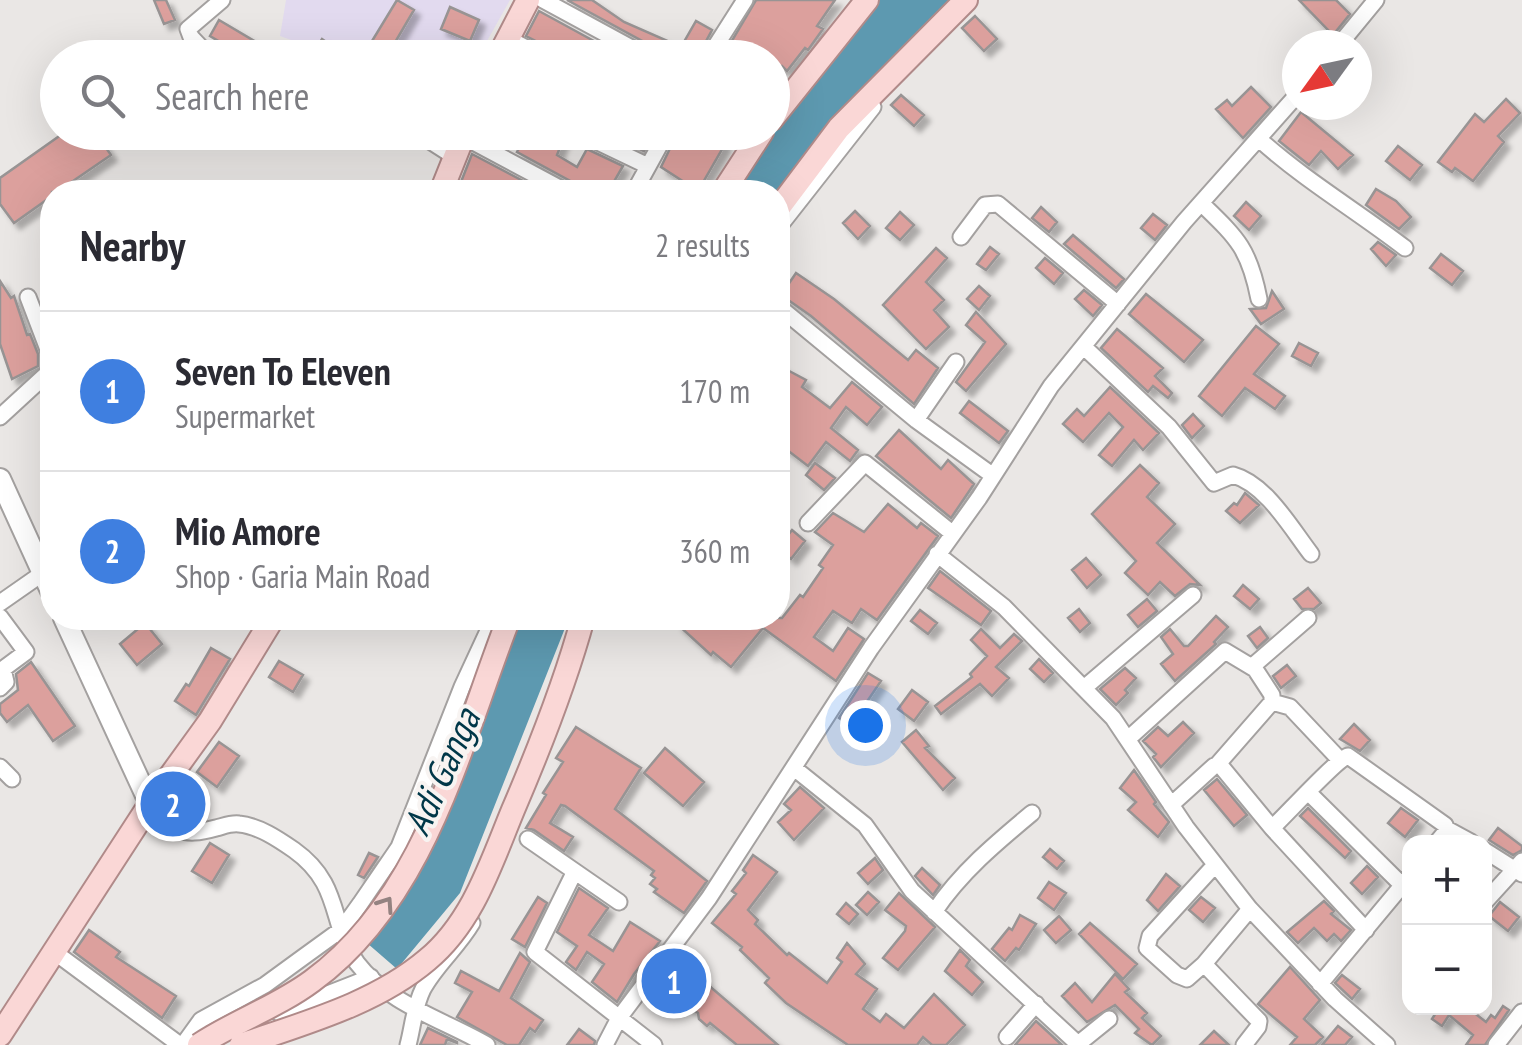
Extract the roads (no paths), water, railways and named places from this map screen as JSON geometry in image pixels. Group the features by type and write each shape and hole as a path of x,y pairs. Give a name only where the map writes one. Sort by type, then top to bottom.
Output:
{"main road":[{"path":"507,40 528,0"},
{"path":"790,96 867,0"},
{"path":"790,193 839,128 966,0"},
{"path":"446,180 458,150"},
{"path":"731,180 750,150"},
{"path":"0,479 40,566"},
{"path":"70,630 150,804"},
{"path":"0,1036 150,804 210,721 266,630"},
{"path":"203,1045 314,980 372,925 424,841 504,630"},
{"path":"242,1045 331,1014 398,982 430,958 458,927 483,883 550,723 579,630"}],"street":[{"path":"194,40 188,29 222,0"},
{"path":"543,0 617,40"},
{"path":"719,40 745,0"},
{"path":"790,82 856,0"},
{"path":"1351,30 1376,0"},
{"path":"790,213 921,44"},
{"path":"604,1045 619,1018 710,898 871,648 1038,404 1184,222 1282,113"},
{"path":"1260,140 1306,180 1405,248"},
{"path":"478,150 542,180"},
{"path":"615,150 648,166"},
{"path":"640,180 657,150"},
{"path":"722,180 741,150"},
{"path":"1201,203 1244,248 1258,299"},
{"path":"961,237 985,206 998,204 1118,304"},
{"path":"28,298 40,329"},
{"path":"790,316 916,420 992,475"},
{"path":"1084,347 1178,437 1215,484 1233,475 1242,478 1280,512 1311,554"},
{"path":"916,420 956,362"},
{"path":"0,418 40,380"},
{"path":"808,523 858,466 865,463 952,534"},
{"path":"938,554 1004,607 1084,688 1129,738 1214,866 1250,909 1320,984 1387,1045"},
{"path":"0,603 40,586"},
{"path":"1084,688 1193,595"},
{"path":"0,617 26,652 2,668 6,682 0,688"},
{"path":"1255,668 1265,654 1308,618"},
{"path":"53,951 162,1039 182,1045 201,1020 265,985 342,929 399,846 489,630"},
{"path":"408,1045 415,1008 433,974 457,948 492,886 547,754 590,630"},
{"path":"1129,738 1225,651 1255,668 1272,695 1272,702 1218,765 1172,805"},
{"path":"1272,702 1290,707 1339,759"},
{"path":"1272,828 1339,759 1348,756 1460,835"},
{"path":"1218,765 1366,930"},
{"path":"0,767 12,779"},
{"path":"794,768 865,826 901,879 1078,1044 1109,1019"},
{"path":"1309,793 1402,876"},
{"path":"150,804 185,833 237,824 260,830 306,858 334,900 349,950 370,976 415,1008 487,1045"},
{"path":"934,912 975,862 1032,813"},
{"path":"1442,835 1448,828"},
{"path":"528,839 619,902"},
{"path":"1492,854 1520,868 1492,895"},
{"path":"1214,866 1146,943 1160,962 1182,979 1191,977 1250,909"},
{"path":"574,873 536,952 654,1045"},
{"path":"1320,984 1402,885"},
{"path":"1204,964 1258,1021 1258,1027 1244,1045"},
{"path":"203,1045 370,976"},
{"path":"1008,1037 1036,1004"},
{"path":"1496,1045 1522,1012"}],"water":[{"path":"875,0 954,0 789,180 743,180 760,150 790,150 790,111"},
{"path":"517,630 564,630 460,893 397,969 367,943"}],"place":[{"name":"Mio Amore","path":"173,804"},
{"name":"Seven To Eleven","path":"674,981"}],"water label":[{"name":"Adi Ganga","path":"442,772"}]}
